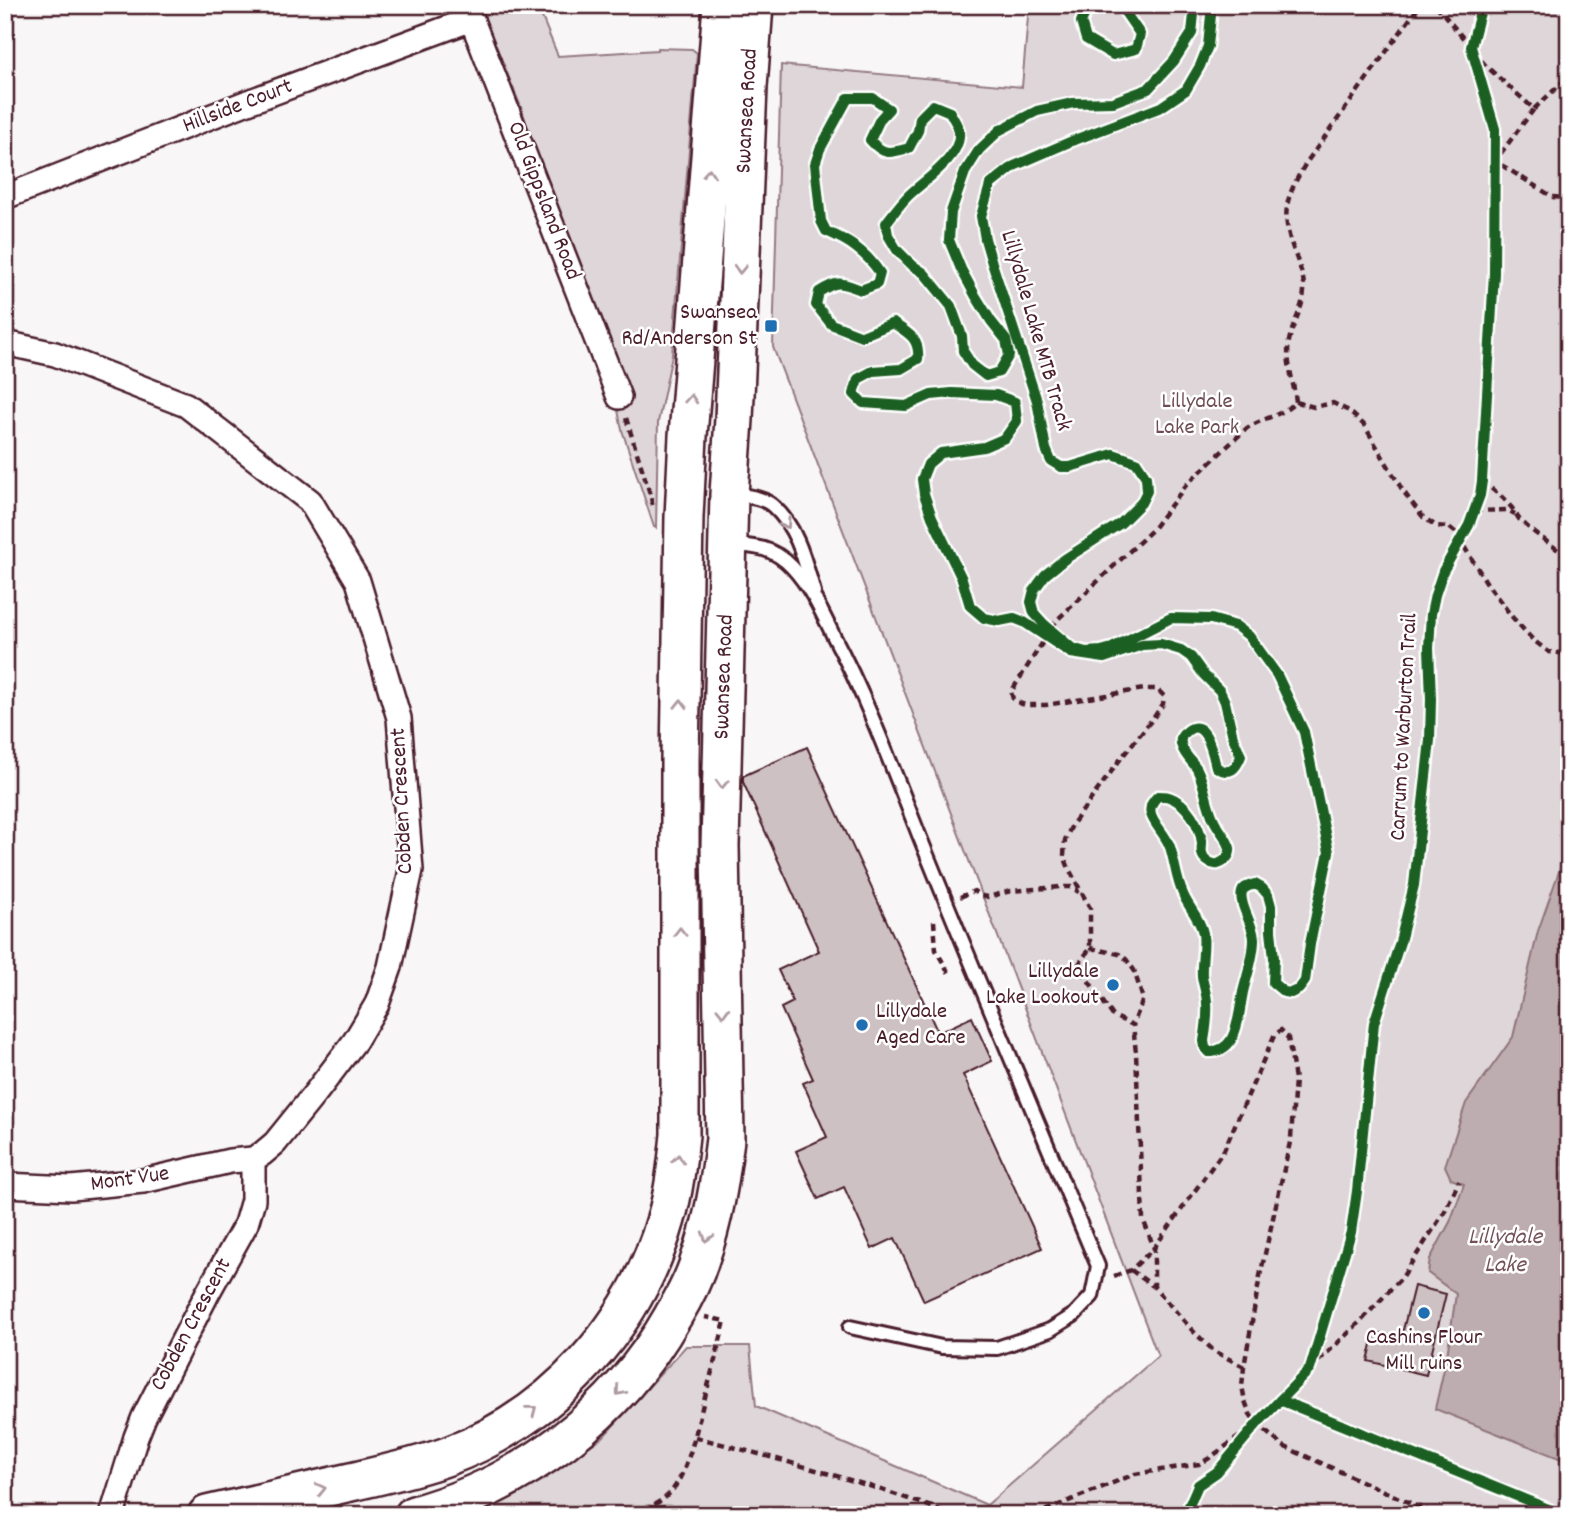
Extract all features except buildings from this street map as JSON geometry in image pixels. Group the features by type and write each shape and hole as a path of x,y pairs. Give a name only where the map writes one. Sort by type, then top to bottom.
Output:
{"main road":[{"name":"Swansea Road","path":"207,1515 413,1468 485,1440 519,1420 587,1362 613,1329 635,1294 653,1257 666,1219 676,1178 680,1135 680,760 668,514 688,436 722,5"},
{"name":"Swansea Road","path":"414,1515 470,1496 509,1477 578,1432 610,1402 637,1371 669,1324 700,1261 711,1222 725,1139 720,846 729,494 754,5"},
{"path":"688,436 702,439 734,419"},
{"path":"668,514 729,494"},
{"path":"668,514 728,545"}],"street":[{"name":"Hillside Court","path":"5,197 469,12"},
{"name":"Old Gippsland Road","path":"469,12 619,397"},
{"name":"Cobden Crescent","path":"5,343 55,354 186,405 310,501 358,581 399,718 411,870 390,967 377,1004 355,1041 317,1091 275,1143 253,1159 254,1191 246,1224 144,1417 112,1515"},
{"name":"Mont Vue","path":"5,1185 71,1188 143,1181 230,1161 253,1159"}],"lane":[{"path":"729,494 754,497 773,506 797,539 818,605"},
{"path":"728,545 765,548 780,556 794,569 818,605 847,660 1098,1266 1093,1296 1074,1315 1049,1330 997,1348 942,1347 850,1327"}],"path":[{"path":"1296,402 1288,356 1289,340 1301,309 1304,288 1288,236 1286,207 1292,187 1314,152 1420,5"},
{"path":"1436,5 1473,42 1486,66 1534,109"},
{"path":"1473,42 1478,71"},
{"path":"1495,161 1534,109 1569,76"},
{"path":"1495,140 1495,173"},
{"path":"1495,161 1553,197 1569,198"},
{"path":"619,397 651,497 668,514"},
{"path":"1296,402 1314,407 1333,403 1349,411 1364,425 1403,491 1423,517 1436,526 1449,527 1463,537 1488,585 1513,618 1533,640 1549,652 1569,654"},
{"path":"1133,1025 1113,1016 1079,964 1090,948 1090,908 1080,893 1064,856 1065,840 1072,825 1163,704 1164,696 1157,689 1144,689 1045,705 1026,705 1013,699 1011,692 1045,631 1152,530 1187,484 1247,428 1287,411 1296,402"},
{"path":"1463,537 1477,503 1482,477"},
{"path":"1482,477 1531,530 1569,558"},
{"path":"1477,503 1517,515"},
{"path":"1045,631 1059,642"},
{"path":"946,902 974,891 988,897 1011,891 1071,887 1080,893"},
{"path":"934,913 936,950 950,975"},
{"path":"1090,948 1119,954 1126,959 1134,970 1143,999 1133,1025 1143,1219 1154,1248 1154,1287"},
{"path":"1095,1282 1131,1270 1154,1248 1224,1150 1274,1036 1281,1030 1288,1038 1295,1079 1291,1138 1260,1276 1244,1367 1242,1386 1245,1401 1250,1415 1261,1420 1283,1446 1334,1475 1437,1515"},
{"path":"1307,1376 1403,1276 1446,1211 1458,1181"},
{"path":"1131,1270 1154,1287 1192,1330 1214,1350 1244,1367"},
{"path":"620,1515 656,1503 674,1488 691,1451 726,1321 669,1324"},
{"path":"1307,1376 1317,1345"},
{"path":"1225,1463 1261,1420"},
{"path":"1034,1515 1135,1474 1199,1464 1261,1420"},
{"path":"695,1437 847,1478 953,1515"}],"green space":[{"path":"479,5 537,5 558,56 658,48 692,49 697,53 672,355 658,422 656,528 622,430 611,376 521,107"},
{"name":"Lillydale Lake Park","path":"1029,5 1569,5 1569,1515 482,1515 481,1509 546,1475 603,1437 686,1346 750,1346 756,1406 987,1505 1158,1356 773,347 781,65 1022,87"}],"water":[{"name":"Lillydale Lake","path":"1569,843 1569,1462 1435,1409 1447,1356 1456,1294 1428,1273 1430,1259 1450,1222 1464,1184 1451,1179 1445,1166 1466,1103 1513,1037 1538,931"}],"cycle path":[{"path":"1089,5 1081,22 1086,39 1113,55 1136,49 1140,34 1120,5"},
{"name":"Lillydale Lake MTB Track","path":"1195,5 1192,33 1174,61 1148,89 1113,102 1073,103 1037,111 1000,130 979,150 965,172 951,212 949,240 975,295 1006,340 1009,355 999,372 986,376 972,365 963,351 962,336 951,306 924,273 897,250 888,235 886,223 908,196 948,159 958,141 959,130 950,112 933,105 920,118 918,131 909,148 888,152 879,149 870,140 880,119 889,109 873,98 848,98 820,149 815,164 821,221 826,231 856,248 880,273 877,284 861,290 835,284 819,292 816,305 831,324 862,336 893,323 915,341 918,359 901,369 873,371 858,379 854,394 863,403 906,406 931,395 952,393 996,395 1015,402 1017,421 1005,438 984,447 941,453 928,464 922,479 932,517 962,579 970,606 984,618 999,621 1014,618 1024,622 1071,653 1104,658 1142,645 1161,644 1181,650 1191,657 1220,691 1241,756 1235,768 1225,771 1216,767 1207,738 1198,728 1192,728 1183,734 1181,741 1183,750 1200,775 1214,820 1229,845 1228,856 1218,864 1206,860 1195,822 1187,809 1176,800 1158,796 1150,809 1170,847 1183,894 1203,933 1202,976 1207,1008 1204,1041 1208,1052 1227,1045 1238,1023 1254,946 1253,933 1241,897 1246,887 1255,884 1268,895 1274,958 1273,983 1284,992 1291,993 1299,989 1305,981 1329,852 1304,732 1277,675 1249,636 1236,626 1211,619 1171,618 1112,648 1086,652 1072,648 1034,613 1031,602 1034,590 1045,575 1121,523 1141,503 1147,491 1146,477 1136,462 1113,454 1070,467 1061,467 1051,461 1046,449 1037,401 992,263 981,216 990,185 1014,166 1161,107 1186,90 1208,46 1210,5"},
{"name":"Carrum to Warburton Trail","path":"1185,1515 1198,1485 1217,1472 1257,1424 1310,1369 1351,1232 1374,1023 1400,942 1414,885 1430,740 1431,614 1443,571 1469,525 1482,481 1494,273 1495,129 1471,47 1482,5"},
{"path":"1280,1400 1563,1515"}],"place":[{"name":"Swansea Rd/Anderson St","path":"771,326"},
{"name":"Lillydale Lake Lookout","path":"1113,985"},
{"name":"Lillydale Aged Care","path":"862,1025"},
{"name":"Cashins Flour Mill ruins","path":"1424,1313"}]}
